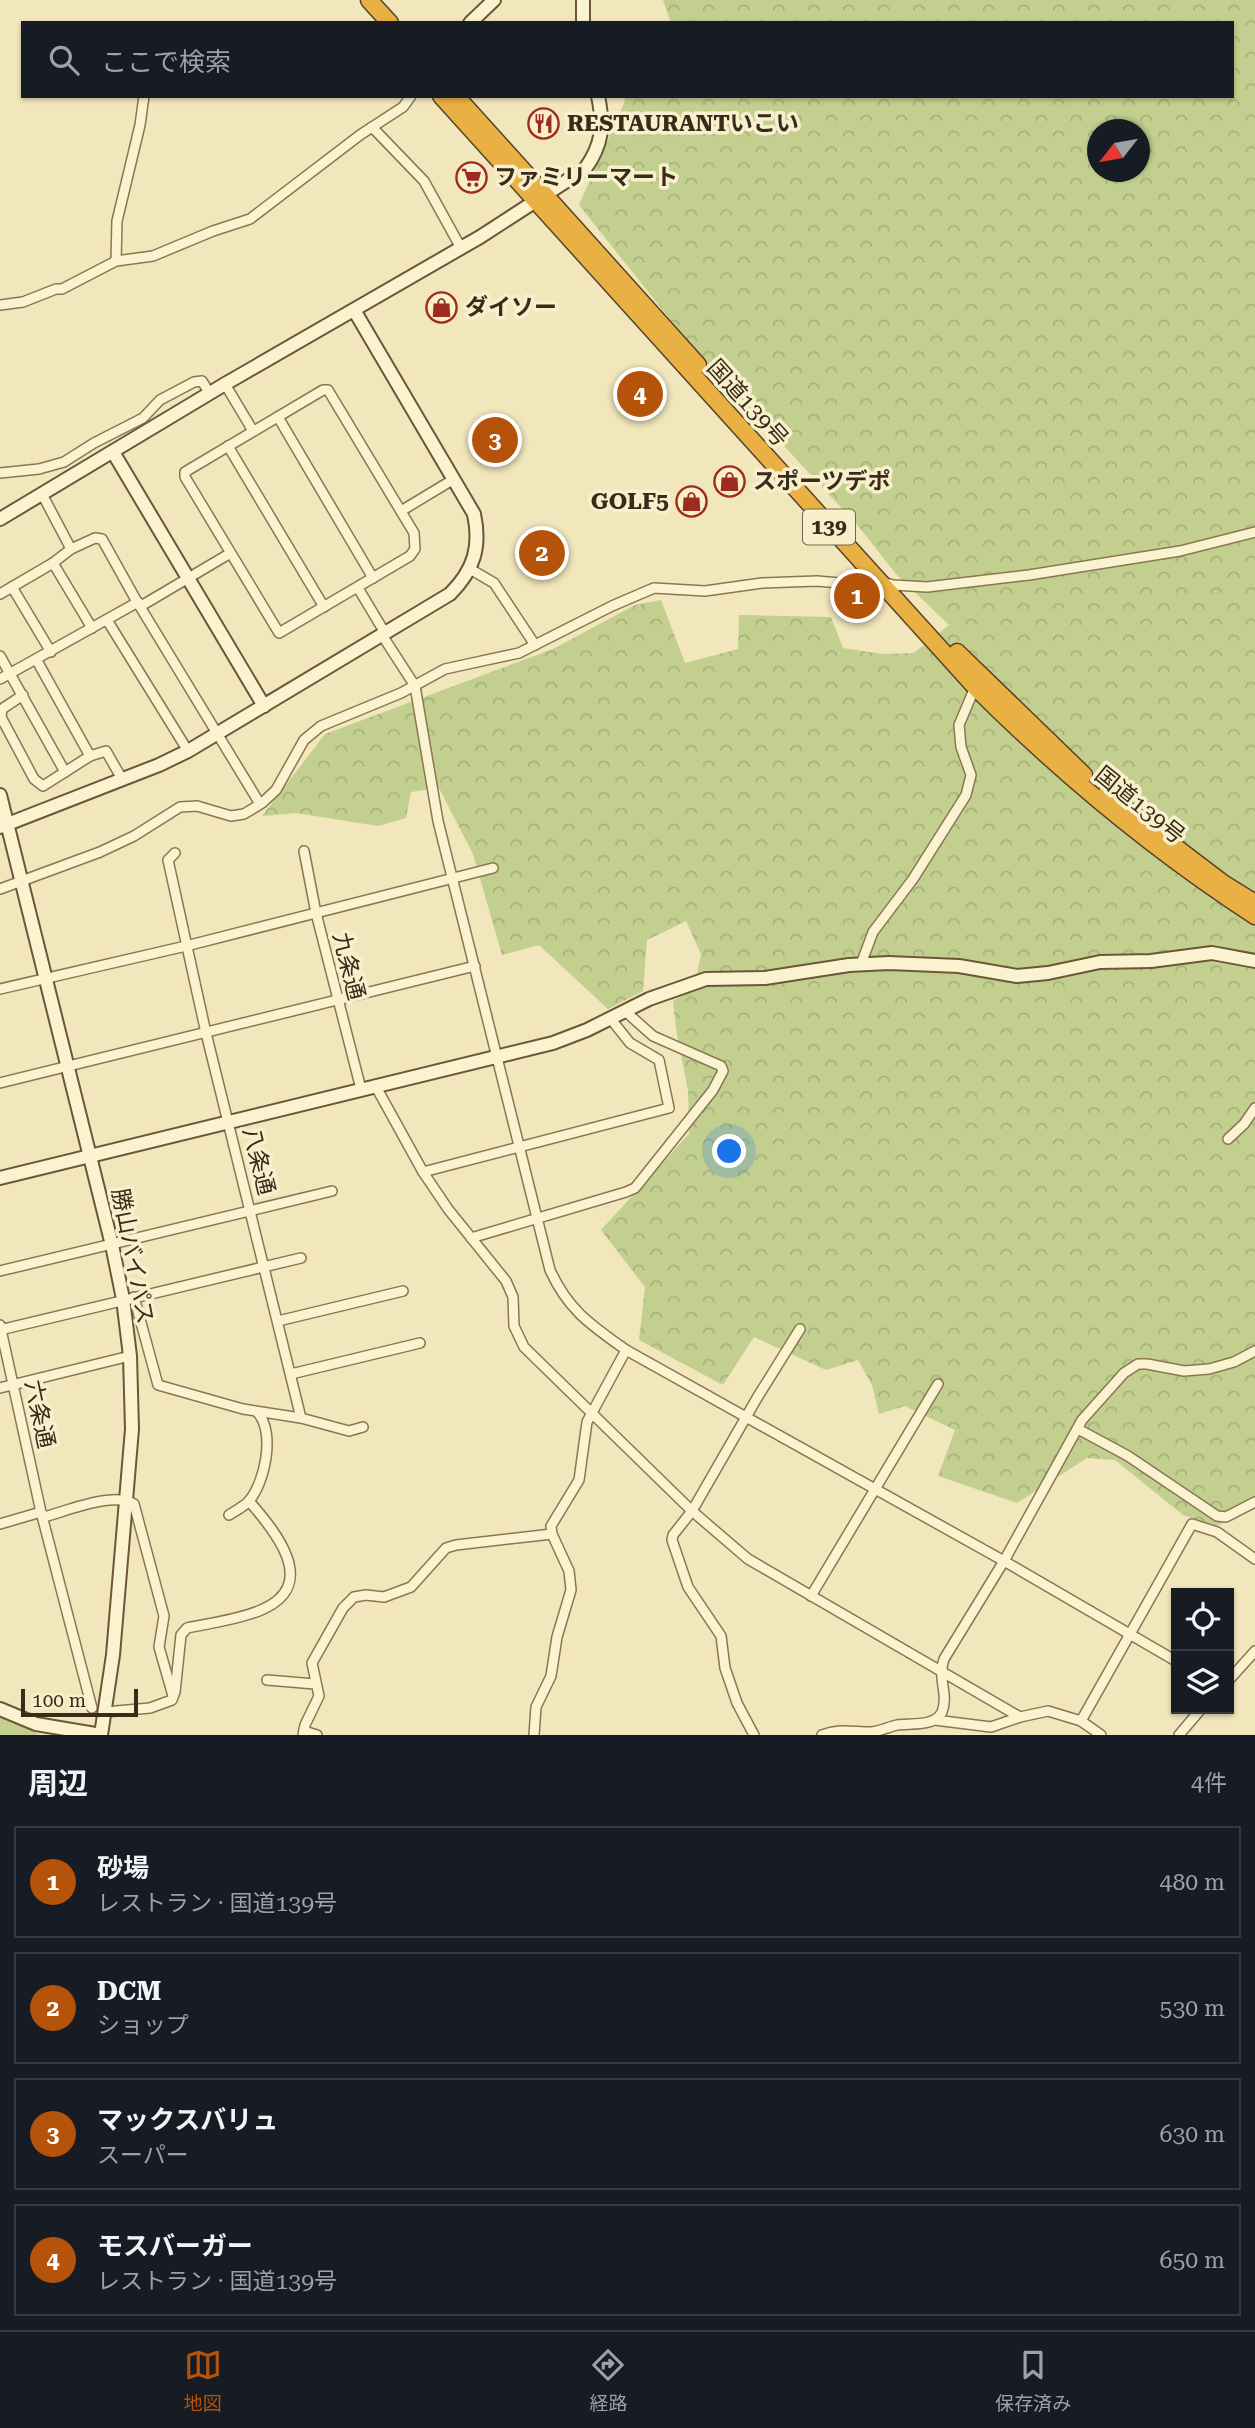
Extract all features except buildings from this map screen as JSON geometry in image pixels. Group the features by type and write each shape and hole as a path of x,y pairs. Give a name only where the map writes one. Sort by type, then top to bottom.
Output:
{"highway":[{"path":"355,0 374,21"},
{"path":"369,0 388,21"},
{"name":"国道139号","path":"443,98 540,198 893,585 1019,715 1099,789 1204,869 1255,903"},
{"name":"国道139号","path":"458,98 540,198 876,580 975,687 1053,763 1101,804 1171,859 1255,916"}],"street":[{"path":"472,21 494,0"},
{"path":"583,0 583,21"},
{"path":"116,261 117,221 144,98"},
{"path":"0,304 23,302 62,289 116,261 153,256 250,219 372,127 403,107 410,98"},
{"path":"0,519 225,384 461,248 585,169 596,155 603,120 598,98"},
{"path":"372,127 424,181 461,248"},
{"path":"4,826 188,751 450,594 461,583 470,569 477,549 478,534 474,514 354,310"},
{"path":"0,473 40,469 64,462 143,418 160,400 194,382 202,381 210,394"},
{"path":"225,384 253,431"},
{"path":"323,390 328,390 414,533 415,549 410,556 279,633 185,477 185,472 253,431 323,390"},
{"path":"278,417 373,578"},
{"path":"228,446 324,607"},
{"path":"113,452 264,706"},
{"path":"401,511 454,479"},
{"path":"42,494 71,549"},
{"path":"0,889 100,852 134,836 180,807 197,806 232,816 244,814 276,790 304,740 321,726 415,686 445,669 519,653 654,588 705,591 762,583 817,580 862,585 876,580 893,585 927,587 1041,573 1180,551 1255,532"},
{"path":"0,594 53,563 71,549 95,538 102,539 260,804"},
{"path":"0,679 229,554"},
{"path":"53,563 92,628"},
{"path":"470,569 494,583 535,645"},
{"path":"12,587 51,652"},
{"path":"358,587 415,686 438,821 536,1218 550,1270 570,1306 588,1324 626,1349 1171,1658"},
{"path":"107,620 188,751"},
{"path":"0,656 65,772"},
{"path":"36,659 90,755"},
{"path":"861,964 873,932 913,879 965,795 971,775 961,747 959,724 975,687"},
{"path":"23,695 2,709 1,717 34,779 43,786 90,755 106,751 122,779"},
{"name":"勝山バイパス","path":"0,795 4,826 22,880 112,1245 129,1298 132,1429 113,1655 98,1710 101,1735"},
{"name":"九条通","path":"304,851 316,913 361,1089"},
{"name":"八条通","path":"174,853 168,860 186,946 301,1418"},
{"path":"0,989 186,946 494,868"},
{"path":"0,1178 553,1042 587,1030 677,988 706,979 765,978 861,964 889,963 959,967 1017,976 1048,973 1100,962 1151,961 1212,953 1255,961"},
{"path":"0,1083 475,966"},
{"path":"471,1238 635,1188 713,1090 723,1071 722,1066 653,1037 625,1011"},
{"path":"423,1171 669,1108 659,1060 630,1043 610,1018"},
{"path":"375,1085 423,1171 448,1209 506,1281 513,1297 514,1326 524,1347 692,1511 748,1559 1020,1717"},
{"path":"1228,1139 1244,1124 1255,1108"},
{"path":"0,1271 332,1191"},
{"path":"0,1328 301,1258"},
{"path":"278,1321 403,1291"},
{"path":"129,1298 158,1385 257,1412 289,1414 349,1431 363,1427"},
{"name":"六条通","path":"0,1328 43,1515 98,1710"},
{"path":"754,1735 737,1703 725,1668 721,1636 688,1587 672,1539 692,1511 800,1329"},
{"path":"291,1374 420,1343"},
{"path":"534,1735 537,1707 551,1676 557,1637 571,1590 569,1571 551,1526 579,1480 587,1422 626,1349"},
{"path":"935,1720 942,1714 944,1697 940,1670 1078,1429 1096,1403 1124,1373 1138,1364 1184,1371 1209,1369 1234,1362 1255,1351"},
{"path":"0,1388 130,1356"},
{"path":"811,1596 938,1384"},
{"path":"229,1515 249,1501 261,1480 268,1444 262,1417 257,1412"},
{"path":"1078,1429 1128,1457 1217,1516 1226,1517 1255,1502"},
{"path":"0,1524 113,1499 126,1499 134,1504 164,1616 159,1647 173,1698"},
{"path":"98,1710 150,1708 172,1700 181,1635 187,1629 259,1611 275,1603 288,1589 290,1572 286,1552 274,1530 249,1501"},
{"path":"1082,1721 1192,1524 1217,1532 1255,1559"},
{"path":"317,1735 304,1733 318,1696 312,1663 343,1608 354,1597 384,1597 411,1587 446,1548 552,1534"},
{"path":"1234,1674 1255,1651"},
{"path":"267,1679 315,1684"},
{"path":"0,1709 36,1724 101,1735"},
{"path":"822,1735 849,1729 873,1732 898,1725 935,1720 991,1727 1048,1711 1082,1721 1101,1735"},
{"path":"1179,1735 1197,1714"}],"green space":[{"path":"663,0 1255,0 1255,1506 1217,1526 1183,1515 1115,1460 1087,1458 1017,1503 938,1476 955,1430 905,1406 879,1414 872,1385 858,1360 826,1370 754,1337 723,1385 639,1340 645,1287 601,1230 689,1134 688,1091 673,1001 694,988 701,954 686,921 647,940 643,991 608,1009 539,945 502,955 473,854 439,788 411,792 406,818 378,826 296,813 262,816 325,734 553,649 635,605 661,600 685,663 738,649 739,615 831,617 843,648 882,654 914,653 949,625 896,574 859,527 689,343 579,205 625,101 624,98 1234,98 1234,21 670,21"},
{"path":"0,1715 40,1735 0,1735"}],"place":[{"name":"RESTAURANTいこい","path":"544,123"},
{"name":"ファミリーマート","path":"471,177"},
{"name":"ダイソー","path":"442,307"},
{"name":"モスバーガー","path":"640,394"},
{"name":"マックスバリュ","path":"495,440"},
{"name":"スポーツデポ","path":"730,481"},
{"name":"GOLF5","path":"692,501"},
{"name":"DCM","path":"542,553"},
{"name":"砂場","path":"857,596"}]}
